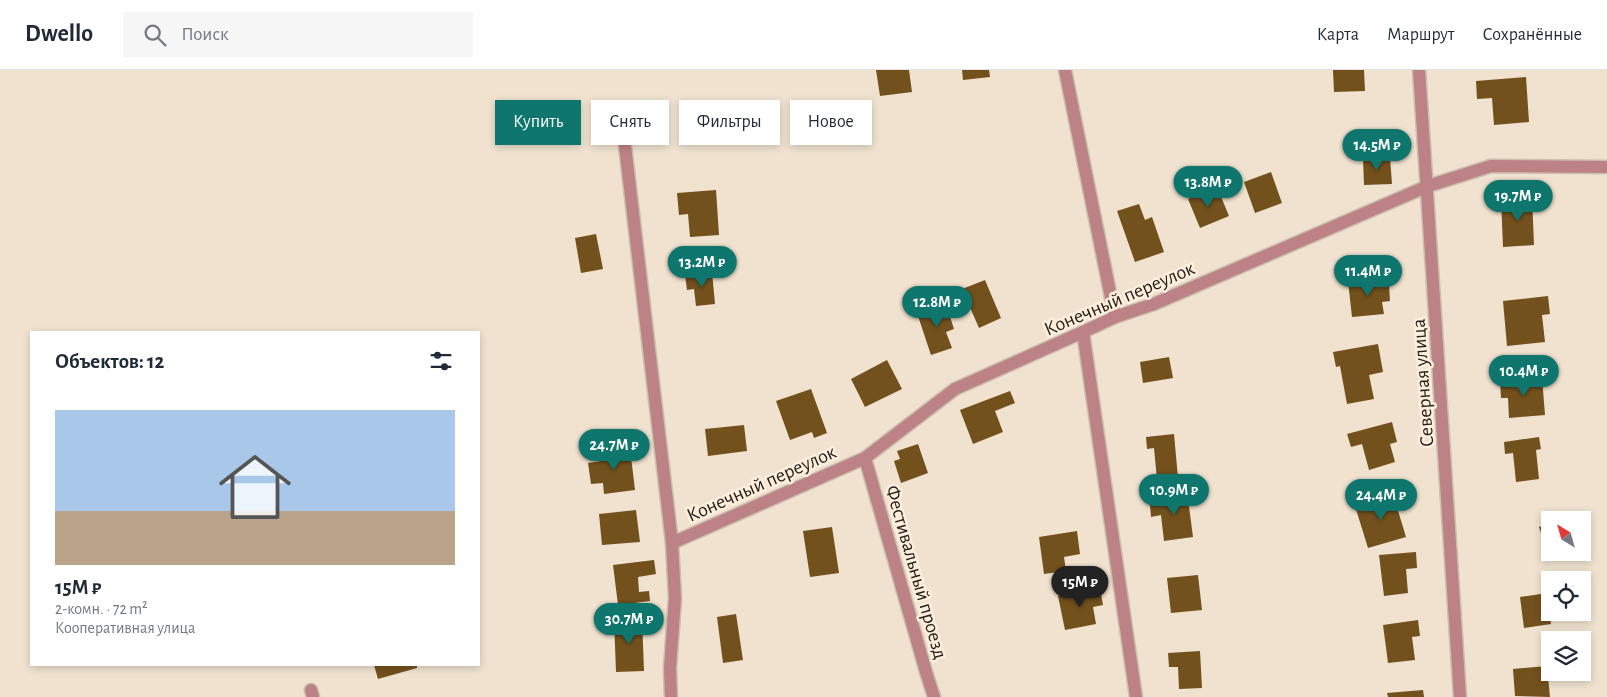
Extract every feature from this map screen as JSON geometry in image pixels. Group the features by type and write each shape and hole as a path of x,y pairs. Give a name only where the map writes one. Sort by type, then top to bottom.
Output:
{"street":[{"path":"1065,70 1114,317"},
{"name":"Северная улица","path":"1419,70 1460,697"},
{"path":"625,145 672,543 675,598 670,668 671,697"},
{"name":"Конечный переулок","path":"672,543 865,458 955,389 1114,317 1154,304 1428,186 1491,166 1607,167"},
{"path":"1083,332 1136,697"},
{"name":"Фестивальный проезд","path":"865,458 934,697"}],"building":[{"path":"876,70 909,70 912,92 880,96"},
{"path":"962,70 989,70 990,77 963,80"},
{"path":"1333,70 1364,70 1365,91 1334,92"},
{"path":"1526,77 1529,122 1494,125 1492,98 1477,99 1476,81"},
{"path":"1390,157 1392,184 1364,185 1363,159"},
{"path":"1271,172 1282,203 1255,213 1244,182"},
{"path":"1217,187 1229,216 1200,228 1188,199"},
{"path":"716,190 719,235 690,237 688,214 679,215 677,193"},
{"path":"1532,197 1534,245 1503,247 1501,199"},
{"path":"1139,204 1145,220 1152,217 1164,252 1135,262 1117,211"},
{"path":"596,234 603,269 581,273 575,238"},
{"path":"712,272 715,304 696,306 694,289 687,290 685,275"},
{"path":"1379,277 1380,285 1389,284 1390,301 1382,302 1384,314 1352,317 1348,281"},
{"path":"985,280 1001,318 979,328 962,289"},
{"path":"1548,296 1550,314 1542,315 1545,342 1507,346 1503,301"},
{"path":"946,304 954,329 946,332 952,348 931,355 917,313"},
{"path":"1378,344 1383,372 1369,375 1374,399 1347,404 1340,366 1336,367 1333,352"},
{"path":"1169,357 1173,378 1143,383 1140,362"},
{"path":"887,360 902,389 865,407 851,379"},
{"path":"1542,377 1545,415 1509,418 1508,398 1501,398 1500,380"},
{"path":"811,389 827,433 814,438 812,432 790,440 776,401"},
{"path":"1010,391 1015,403 995,411 1003,432 973,444 960,410"},
{"path":"1392,422 1397,442 1390,444 1395,462 1369,470 1362,444 1351,447 1347,434"},
{"path":"744,425 747,451 708,456 705,429"},
{"path":"1174,434 1178,478 1157,480 1154,448 1147,449 1146,437"},
{"path":"1539,437 1541,449 1536,450 1539,479 1516,482 1513,453 1505,454 1504,442"},
{"path":"918,444 928,473 901,483 894,461 900,459 897,451"},
{"path":"630,448 635,490 604,494 603,483 591,484 588,463 601,461 599,452"},
{"path":"1187,491 1193,537 1164,541 1161,515 1151,517 1150,505 1163,503 1161,495"},
{"path":"1393,494 1406,537 1368,548 1355,506"},
{"path":"636,510 640,542 602,545 599,514"},
{"path":"832,527 839,573 810,577 803,531"},
{"path":"1077,531 1080,554 1064,557 1066,571 1044,574 1039,537"},
{"path":"1416,552 1417,568 1406,569 1408,593 1384,596 1379,555"},
{"path":"654,560 656,574 638,577 639,592 649,591 650,601 618,605 613,565"},
{"path":"1198,575 1202,610 1171,613 1167,578"},
{"path":"1100,588 1103,605 1093,607 1096,624 1065,630 1058,596"},
{"path":"1541,594 1541,621 1551,621 1551,624 1524,628 1520,597"},
{"path":"736,614 743,660 723,663 717,617"},
{"path":"642,618 644,671 616,672 614,619"},
{"path":"1418,620 1420,636 1412,637 1415,660 1388,663 1383,625"},
{"path":"1200,651 1202,688 1179,689 1178,667 1169,667 1168,653"},
{"path":"374,666 417,666 417,668 378,679"},
{"path":"1541,667 1541,681 1548,681 1550,697 1515,696 1513,669"},
{"path":"1423,690 1424,697 1388,697 1387,693"}]}
